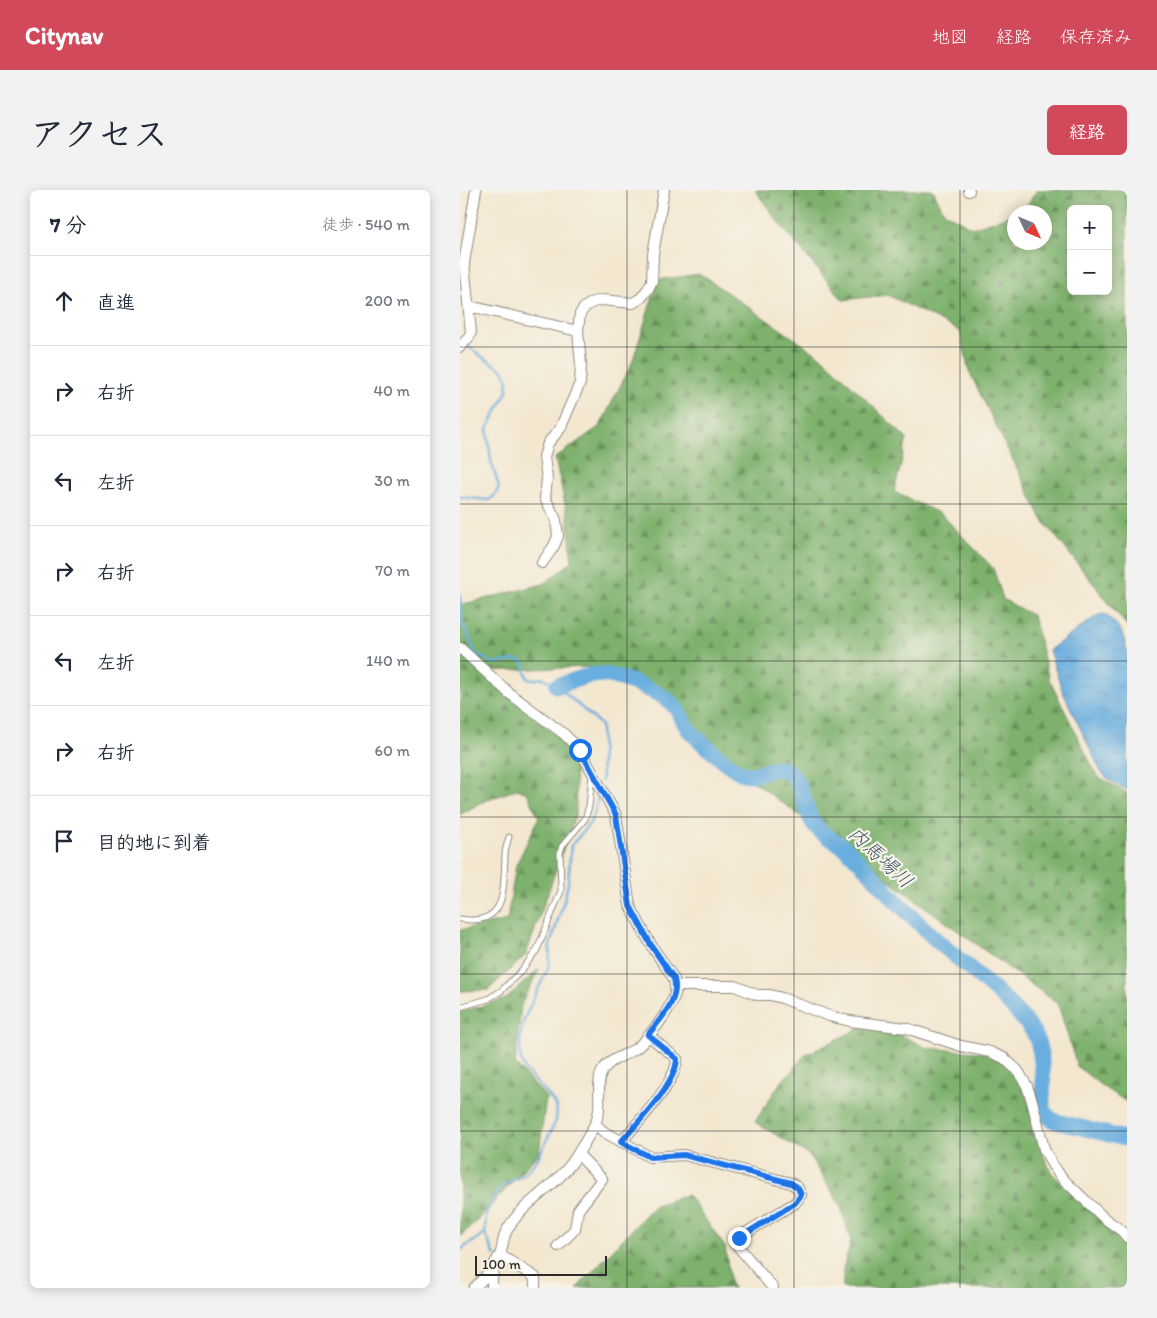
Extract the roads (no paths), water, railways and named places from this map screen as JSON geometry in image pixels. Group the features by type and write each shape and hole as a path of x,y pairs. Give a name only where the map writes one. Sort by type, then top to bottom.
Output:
{"street":[{"path":"460,348 472,332 464,263 476,190"},
{"path":"542,563 554,546 558,536 556,520 545,498 547,479 544,458 548,443 560,429 580,383 581,365 578,331 580,314 585,307 593,302 602,300 633,303 641,298 648,289 652,281 653,254 664,190"},
{"path":"469,306 578,331"},
{"path":"460,648 509,693 573,742 616,815 630,906 641,928 674,979 676,986 671,1004 648,1035 635,1049 609,1063 602,1070 599,1080 600,1107 594,1124 578,1154 562,1176 513,1220 506,1231 501,1243 492,1288"},
{"path":"676,986 735,986 758,995 782,998 830,1016 906,1028 961,1046 990,1052 1004,1058 1018,1071 1026,1086 1032,1100 1044,1149 1053,1166 1063,1179 1127,1237"},
{"path":"621,1142 670,1081 676,1067 677,1059 648,1035"},
{"path":"594,1124 604,1132 650,1157 684,1155 791,1183 798,1188 801,1195 795,1203 739,1238 736,1244 774,1288"},
{"path":"558,1246 575,1229 578,1210 602,1179 578,1154"},
{"path":"474,1288 497,1262"},
{"path":"497,1262 536,1277 535,1288"}],"lane":[{"path":"460,1006 488,999 501,991 521,971 537,950 561,891 560,853 562,846 585,819 595,777"},
{"path":"460,919 481,920 494,912 500,904 504,887 505,854 509,836"}],"water":[{"path":"1105,614 1120,630 1127,652 1127,790 1109,780 1101,772 1062,690 1049,650 1098,615"}],"waterway":[{"path":"460,497 489,500 495,495 499,487 491,461 487,430 507,391 508,380 503,370 466,345"},
{"path":"460,595 461,620 476,654 494,663 514,660 523,662 527,677 530,680 544,678 557,686 601,725 602,781"},
{"name":"内馬場川","path":"557,686 597,675 615,677 639,685 661,696 675,707 689,730 736,770 748,775 778,768 789,772 798,784 813,823 818,829 853,855 933,937 1010,1004 1032,1030 1040,1054 1044,1113 1055,1121 1127,1139"},
{"path":"495,1256 485,1234 486,1214 492,1201 503,1186 525,1174 537,1160 556,1121 557,1107 525,1070 520,1057 520,1038 524,1019 549,966 550,945 568,883 571,846 590,823 595,811 599,791"},
{"path":"460,1250 485,1234"},
{"path":"497,1288 498,1264"}]}
